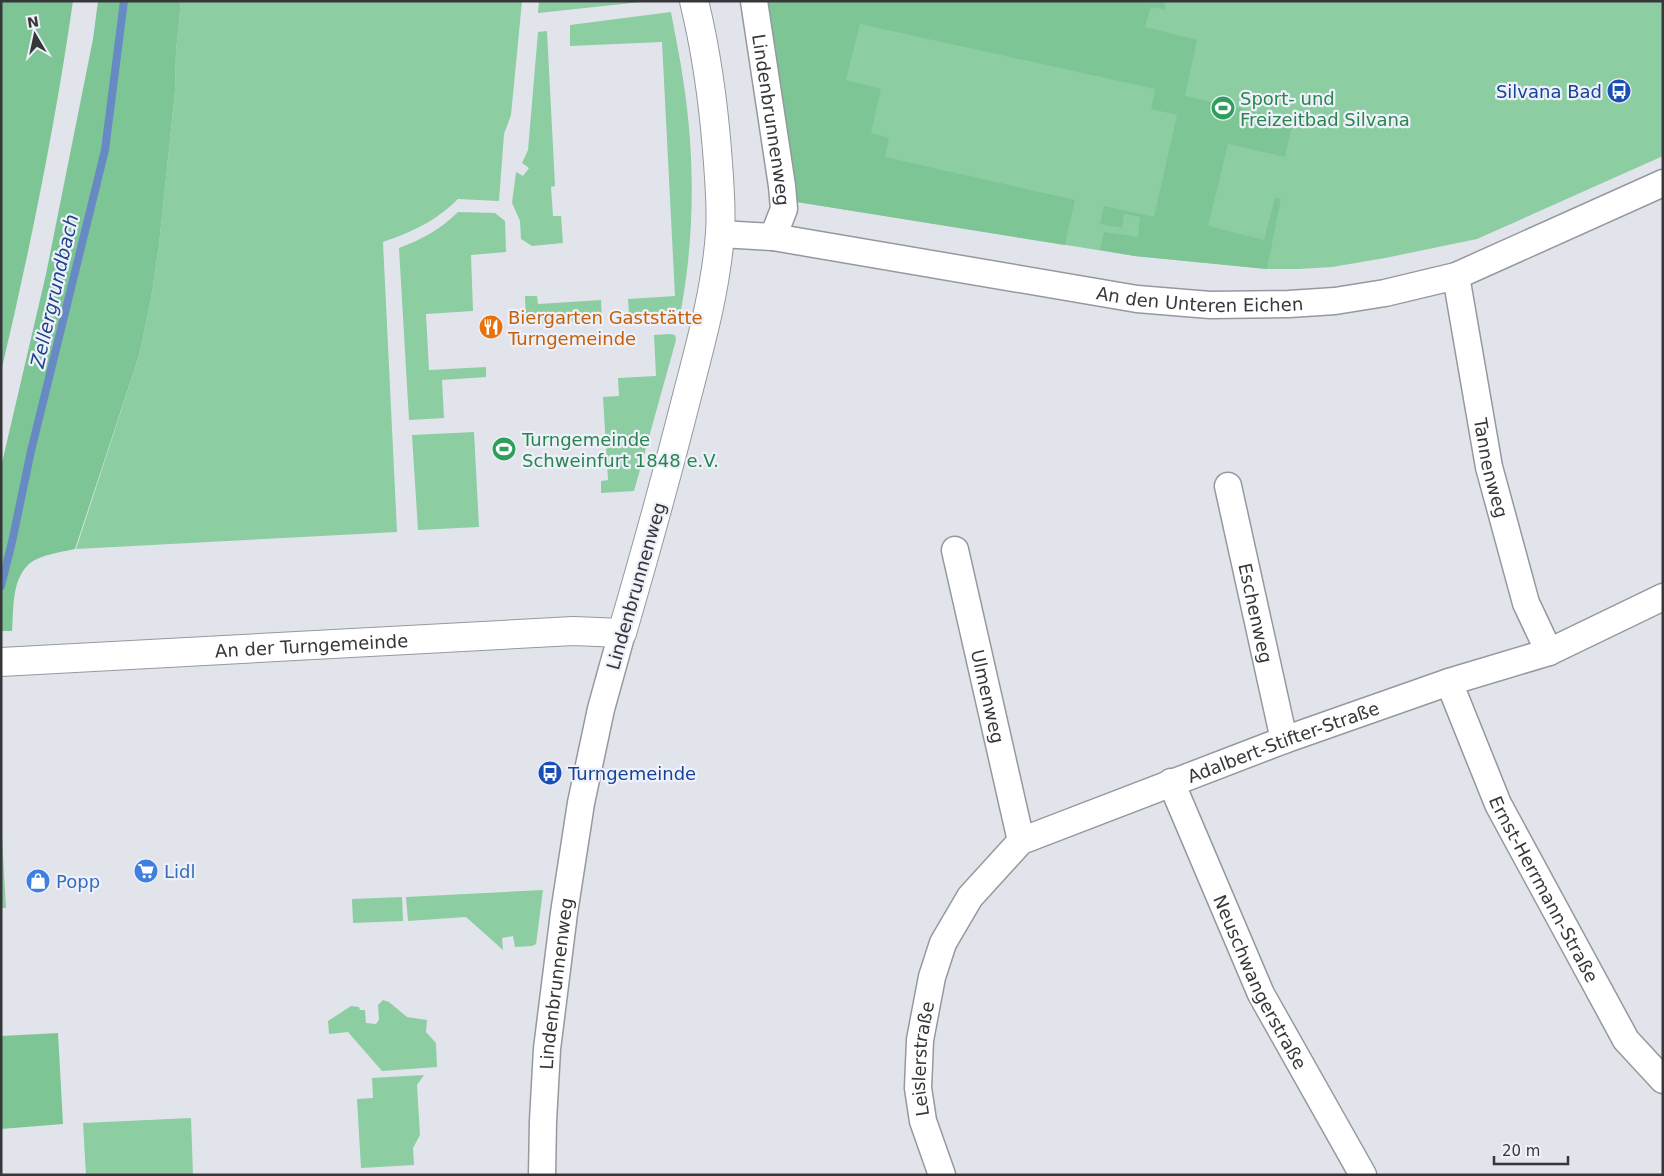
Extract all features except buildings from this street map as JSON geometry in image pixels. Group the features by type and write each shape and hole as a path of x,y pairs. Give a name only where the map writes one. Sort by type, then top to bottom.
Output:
{"street":[{"name":"Lindenbrunnenweg","path":"542,1175 547,1049 565,904 581,803 601,710 659,507 713,290 720,234 721,205 716,130 708,72 694,1"},
{"name":"Lindenbrunnenweg","path":"754,1 784,210 773,237"},
{"name":"An den Unteren Eichen","path":"720,234 773,237 1070,289 1138,299 1210,305 1290,304 1335,300 1386,292 1456,276 1663,184"},
{"name":"Tannenweg","path":"1456,276 1489,467 1526,603 1549,652"},
{"name":"Eschenweg","path":"1228,486 1284,740"},
{"name":"Ulmenweg","path":"955,550 1021,841"},
{"name":"Adalbert-Stifter-Straße","path":"943,942 970,897 1021,841 1284,740 1449,682 1549,652 1663,597"},
{"name":"An der Turngemeinde","path":"1,662 573,632 622,632"},
{"name":"Ernst-Herrmann-Straße","path":"1449,682 1498,804 1626,1040 1663,1080"},
{"name":"Neuschwangerstraße","path":"1171,782 1261,994 1363,1175"},
{"name":"Leislerstraße","path":"942,1175 923,1121 918,1088 920,1040 932,977 943,942"}],"green space":[{"path":"1,1 73,1 41,187 1,372"},
{"path":"98,1 181,1 176,52 175,92 159,245 151,299 139,356 75,549 44,556 28,565 16,588 12,631 1,631 1,467 46,274 93,39"},
{"path":"181,1 522,1 511,115 504,134 499,201 458,199 441,214 423,225 383,242 397,532 76,549 139,356 151,299 159,245 175,92 176,52"},
{"path":"539,1 651,1 538,13"},
{"name":"Sport- und Freizeitbad Silvana","path":"768,1 1663,1 1663,156 1477,239 1332,267 1299,269 1267,269 1135,256 797,202"},
{"path":"768,1 1164,1 1166,10 1151,7 1145,27 1197,40 1185,96 1293,120 1285,157 1228,144 1208,226 1264,240 1275,198 1281,199 1267,269 1135,256 1100,250 1104,232 1138,237 1140,217 1124,214 1122,228 1100,224 1104,206 1154,217 1177,115 1151,109 1155,89 860,24 846,80 881,89 871,133 889,138 885,157 1075,200 1065,245 797,202"},
{"path":"671,12 690,136 692,194 686,281 681,310 629,314 628,299 675,296 662,42 570,46 570,25"},
{"path":"547,31 555,186 551,187 553,216 561,216 563,243 532,246 521,239 520,221 512,203 516,172 523,176 529,168 522,163 528,150 538,32"},
{"path":"458,212 495,213 505,221 506,252 471,255 473,311 426,314 429,370 486,367 486,377 442,380 444,418 409,420 399,248 445,224"},
{"path":"525,296 537,296 538,304 601,300 602,320 526,324"},
{"path":"654,335 675,335 676,340 634,491 601,493 601,481 608,480 603,397 619,396 618,378 656,376"},
{"path":"474,432 479,527 418,530 412,435"},
{"path":"1,819 6,908 1,908"},
{"path":"543,890 536,944 532,946 515,947 513,936 502,938 503,950 466,917 408,921 406,897"},
{"path":"402,897 403,921 353,923 352,899"},
{"path":"383,1000 389,1002 407,1017 427,1020 426,1032 436,1043 437,1067 382,1071 348,1032 329,1034 328,1021 351,1006 365,1010 366,1023 376,1024 379,1020 378,1005"},
{"path":"58,1033 63,1124 1,1129 1,1036"},
{"path":"424,1075 417,1085 420,1135 413,1148 414,1165 361,1168 357,1099 373,1098 372,1078"},
{"path":"191,1118 193,1175 86,1175 83,1123"}],"waterway":[{"name":"Zellergrundbach","path":"1,586 31,451 105,150 124,1"}],"place":[{"name":"Silvana Bad","path":"1619,91"},
{"name":"Sport- und Freizeitbad Silvana","path":"1223,108"},
{"name":"Biergarten Gaststätte Turngemeinde","path":"491,327"},
{"name":"Turngemeinde Schweinfurt 1848 e.V.","path":"504,449"},
{"name":"Turngemeinde","path":"550,773"},
{"name":"Lidl","path":"146,871"},
{"name":"Popp","path":"38,881"}]}
